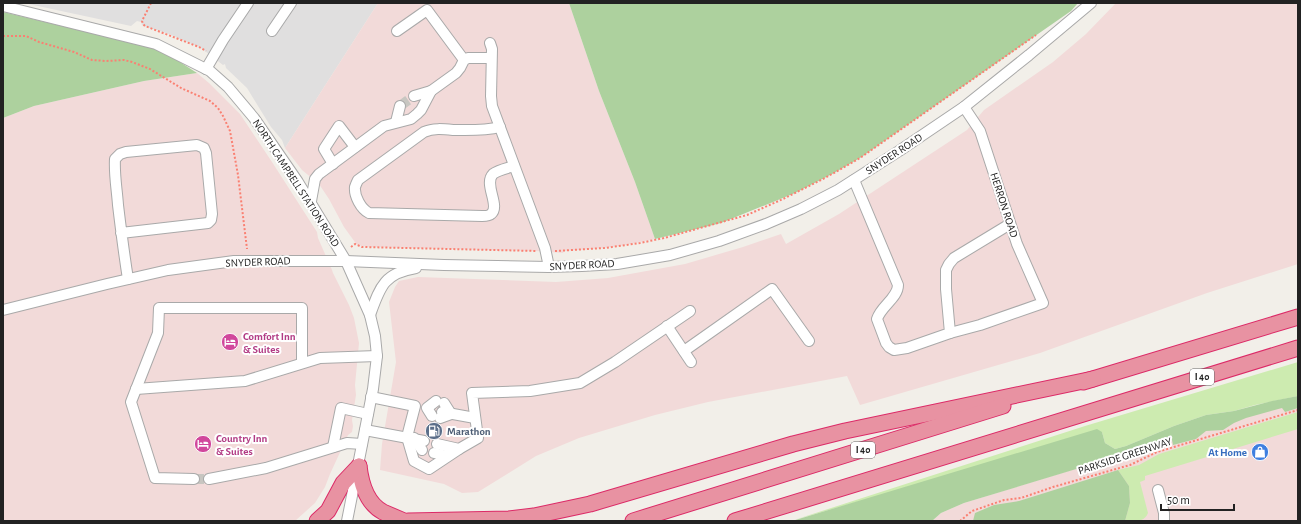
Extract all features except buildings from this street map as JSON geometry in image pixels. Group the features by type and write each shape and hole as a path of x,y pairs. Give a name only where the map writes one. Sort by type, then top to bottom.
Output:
{"highway":[{"name":"I 40","path":"634,521 1298,317"},
{"name":"I 40","path":"735,521 1298,348"},
{"path":"408,521 508,519 534,516 590,504 793,444 845,431 1093,379"},
{"path":"317,521 328,511 343,483 358,466"},
{"path":"358,466 362,484 376,508 404,521"},
{"path":"743,521 768,511"}],"street":[{"path":"206,69 233,24 248,3"},
{"path":"272,31 291,3"},
{"name":"SNYDER ROAD","path":"3,310 168,270 234,261 346,261 549,268 617,264 670,255 719,241 766,224 807,206 838,190 964,107 1091,3"},
{"name":"NORTH CAMPBELL STATION ROAD","path":"3,6 156,44 210,71 228,88 254,118 310,201 346,261 357,284 370,315 374,336 376,356 372,397 347,521"},
{"path":"397,31 427,10 464,60"},
{"path":"490,43 492,106 545,251 549,268"},
{"path":"464,60 491,58"},
{"path":"414,96 431,91 456,73 464,60"},
{"path":"310,201 315,179 319,174 384,126 411,119 422,110 431,91"},
{"path":"396,122 400,106"},
{"name":"HERRON ROAD","path":"950,333 980,325 1043,304 1017,244 980,131 964,107"},
{"path":"331,165 324,149 339,126 355,147"},
{"path":"500,127 488,130 438,129 424,132 358,180 355,187 356,195 364,210 369,213 489,216 493,212 494,206 490,179 497,172 514,166"},
{"path":"121,233 208,223 211,220 212,214 206,153 204,148 197,145 134,151 120,154 114,159 121,233 128,279"},
{"path":"854,180 898,285 897,292 880,310 877,319 886,343 894,350 900,350 950,333 946,289 946,270 949,264 954,258 1010,224"},
{"path":"370,315 380,289 387,280 398,272 430,265"},
{"path":"684,351 772,289 809,341"},
{"path":"194,479 155,478 131,402 158,333 158,308 302,308 302,363"},
{"path":"415,406 410,438 414,461 429,469 447,456 478,438 472,393 530,391 580,383 690,311"},
{"path":"667,326 691,362"},
{"path":"136,389 245,381 320,358 376,356"},
{"path":"372,397 475,418"},
{"path":"334,447 341,408 368,414"},
{"path":"365,430 410,438 423,445"},
{"path":"209,479 266,468 347,443 362,444"},
{"path":"447,456 436,448 459,449"},
{"path":"1158,490 1164,513 1164,521"}],"path":[{"path":"151,3 142,20 145,26 199,47 214,56"},
{"path":"351,247 355,244 362,247 545,251 605,248 652,241 746,215 783,199 825,178 860,158 1038,34"},
{"path":"3,36 26,36 39,42 74,52 92,60 124,60 132,62 150,69 182,88 210,101 218,108 230,131 238,175 247,249"},
{"name":"PARKSIDE GREENWAY","path":"960,521 972,511 1004,500 1021,498 1053,486 1122,467 1157,452 1298,410"}],"shaded area":[{"path":"24,3 378,3 285,148 282,140 271,127 247,88 226,68 225,64 223,65 201,48 169,34 144,26 141,22 137,21 131,26"},
{"path":"378,3 569,3 599,91 635,182 655,239 620,246 564,251 563,253 369,247 357,245 344,227 319,184 302,170 285,148"},
{"path":"1116,3 1298,3 1298,264 1207,293 1040,353 860,405 847,376 708,402 655,415 579,438 536,456 478,492 462,493 444,484 380,470 382,444 396,362 389,302 399,281 418,277 556,282 608,278 685,264 781,234 786,244 839,214 967,130 984,110 1053,62 1086,34"},
{"path":"197,73 240,114 272,162 317,232 318,238 333,273 349,305 354,318 359,343 352,432 348,435 325,487 315,503 295,521 3,521 3,118 34,106 144,81"},
{"path":"1298,401 1298,521 932,521 941,513 964,503"}],"green space":[{"path":"569,3 1078,3 1071,11 860,158 834,173 795,193 721,223 655,239 635,182 599,91"},
{"path":"3,12 150,47 169,55 197,73 144,81 34,106 3,118"},
{"path":"1298,362 1298,396 1234,411 1206,415 1115,449 1105,443 1102,432 794,520 1085,426"},
{"path":"1298,396 1298,408 1285,412 1282,408 1246,418 1223,430 1206,431 1196,439 1173,445 1172,440 964,503 941,513 932,521 792,521 1097,429 1102,432 1105,443 1115,449 1206,415 1234,411"},
{"path":"1298,412 1298,429 1145,476 1145,480 1140,482 1148,513 1141,520 1125,521 1130,503 1129,486 1118,470 1139,465 1159,454"},
{"path":"1118,470 1129,486 1130,503 1125,521 973,521 975,513 994,505 1019,501"}],"tunnel":[{"path":"400,106 414,96"},
{"path":"194,479 209,479"}],"place":[{"name":"Comfort Inn & Suites","path":"230,342"},
{"name":"Marathon","path":"434,431"},
{"name":"Country Inn & Suites","path":"203,444"},
{"name":"At Home","path":"1260,452"}]}
